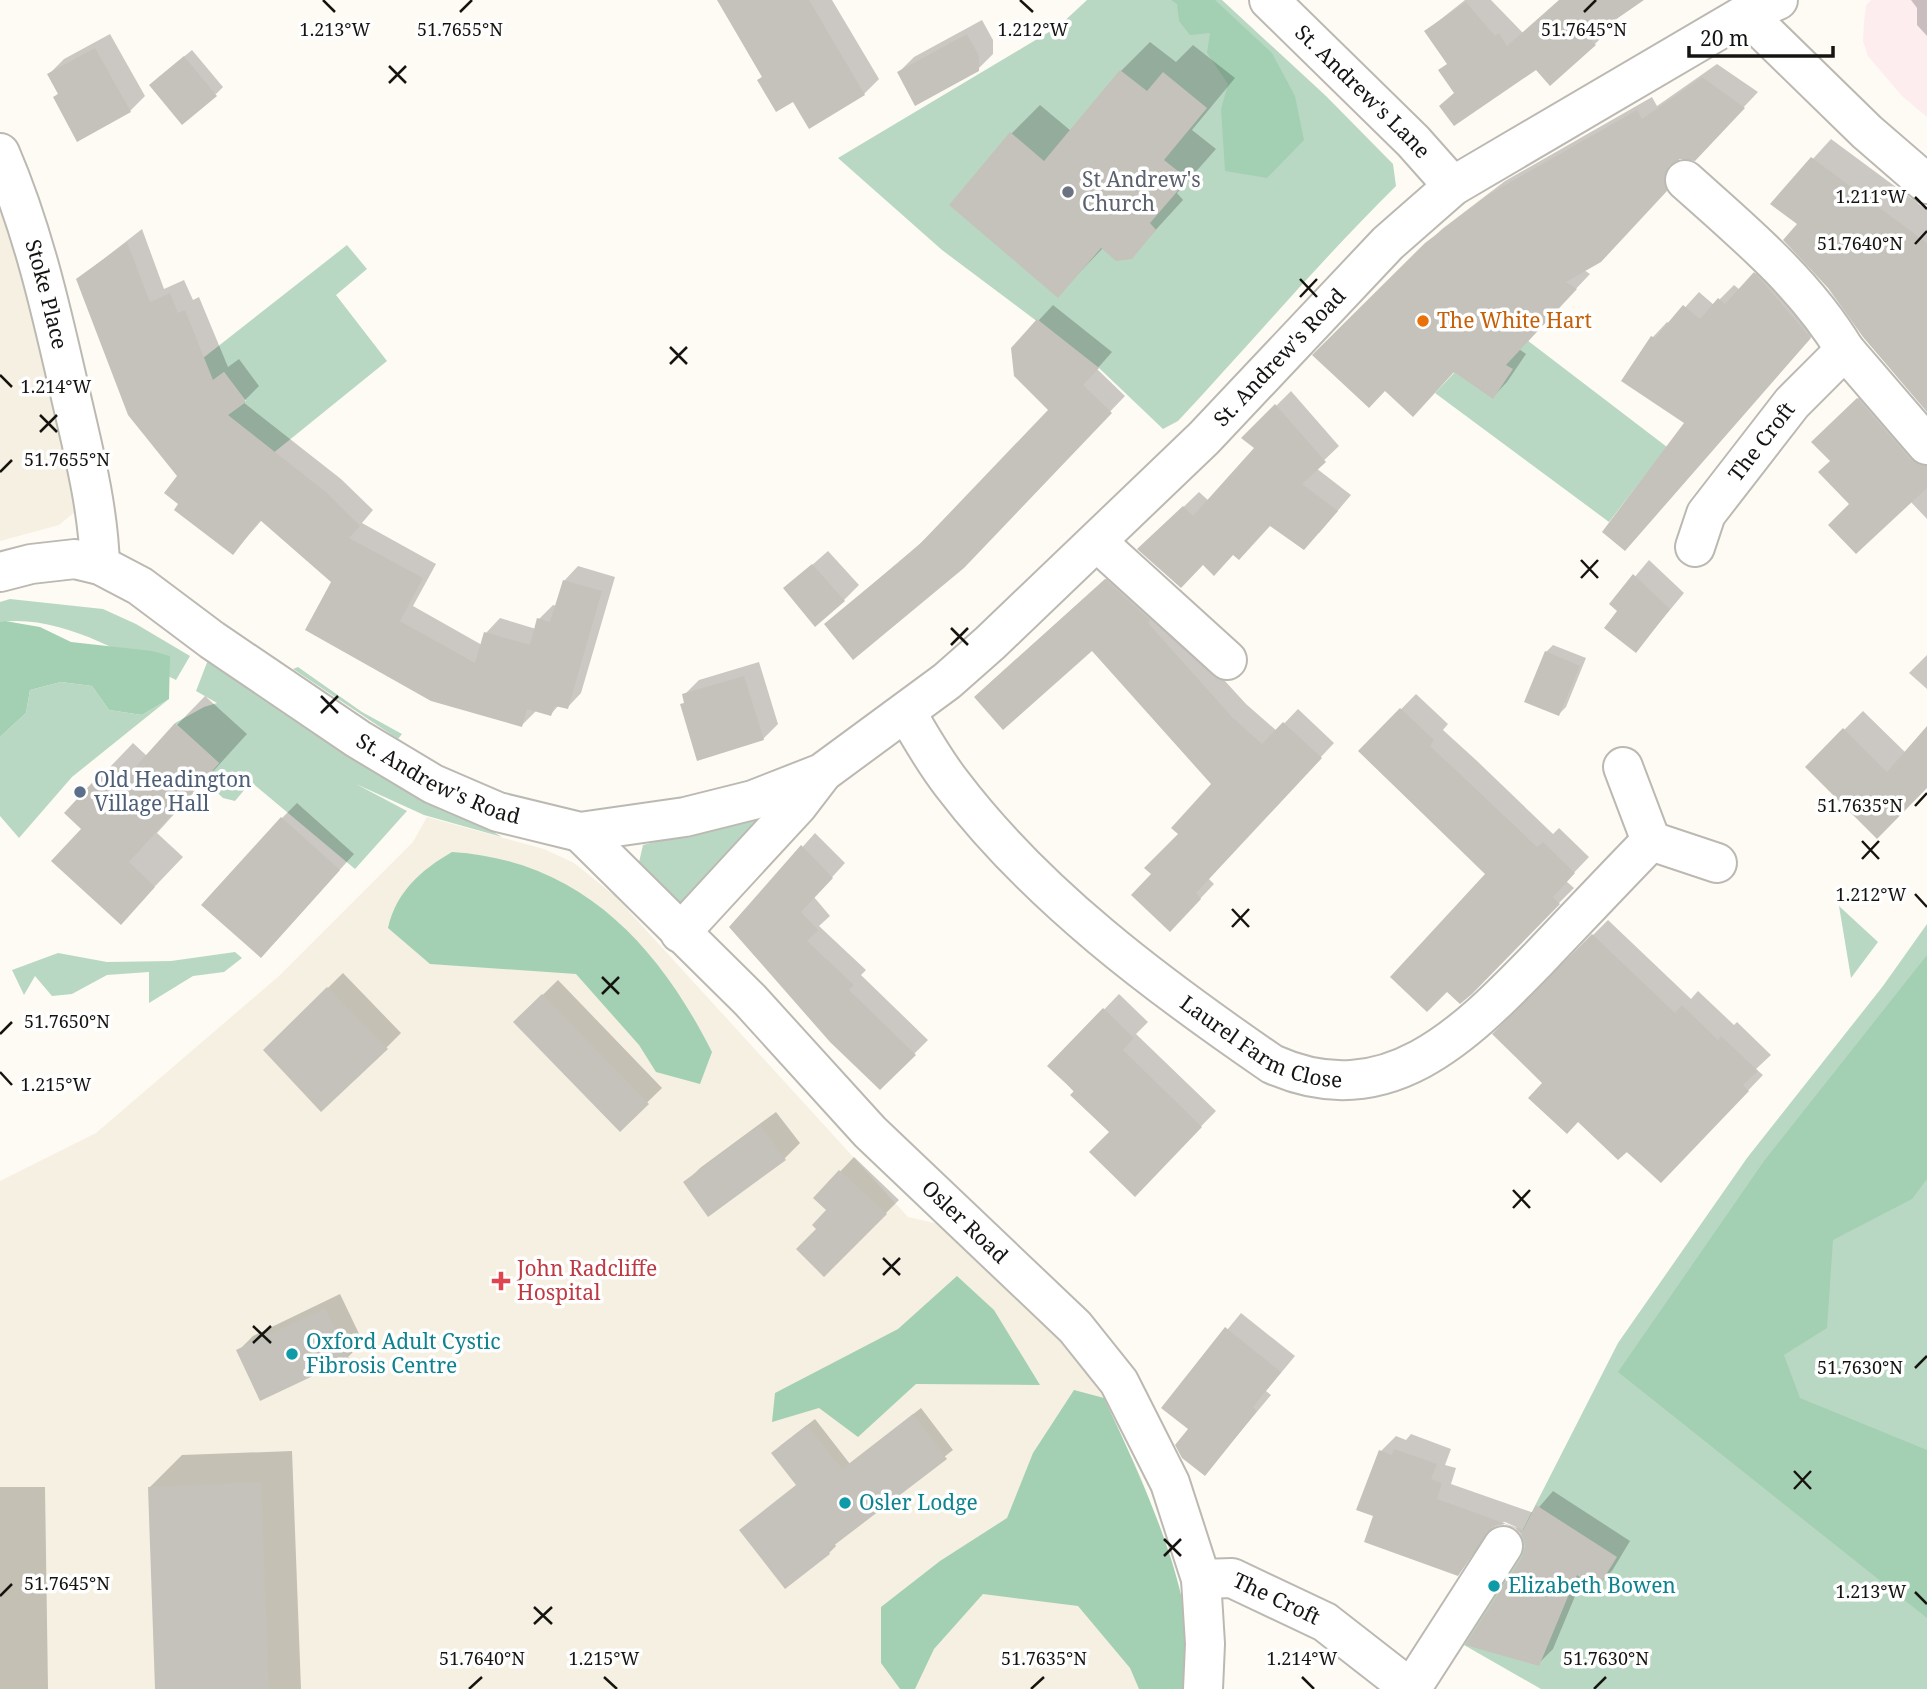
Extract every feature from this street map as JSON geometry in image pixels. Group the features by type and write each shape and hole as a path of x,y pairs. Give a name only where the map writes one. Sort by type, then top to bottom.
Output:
{"street":[{"name":"St. Andrew's Lane","path":"1269,0 1413,141 1453,186"},
{"name":"St. Andrew's Road","path":"100,565 139,586 283,688 433,784 498,813 580,832 685,817 753,800 822,773 906,712 982,651 1204,438 1388,243 1453,186 1762,7"},
{"path":"1762,7 1867,132 1927,184"},
{"name":"Stoke Place","path":"0,153 21,202 41,264 97,514 100,565"},
{"path":"1685,180 1766,252 1836,334 1845,350 1927,445"},
{"name":"The Croft","path":"1695,547 1706,514 1792,403 1845,350"},
{"path":"1097,542 1227,660"},
{"path":"0,572 31,564 75,559 100,565"},
{"name":"Laurel Farm Close","path":"906,712 952,784 992,830 1079,916 1143,968 1272,1063 1296,1074 1315,1078 1360,1081 1396,1071 1431,1054 1474,1024 1651,841"},
{"path":"1623,767 1651,841 1717,863"},
{"name":"St. Andrew's Road","path":"680,933 798,805 822,773"},
{"name":"Osler Road","path":"580,832 750,1000 870,1132 1082,1336 1119,1382 1170,1483 1201,1579 1205,1644 1203,1689"},
{"name":"The Croft","path":"1201,1579 1232,1578 1325,1622 1411,1689 1503,1546"}],"shaded area":[{"path":"1871,0 1927,0 1927,117 1902,96 1868,56 1863,41 1864,22 1866,6"},
{"path":"0,198 81,507 59,525 0,541"},
{"name":"John Radcliffe Hospital","path":"427,817 544,849 574,863 615,896 908,1217 943,1225 1060,1337 1104,1398 1142,1480 1173,1564 1183,1615 1187,1689 0,1689 0,1181 96,1133 279,976 413,842"}],"green space":[{"path":"1087,0 1222,0 1326,96 1393,164 1396,186 1178,421 1163,429 1099,368 942,250 838,158 1059,26"},
{"path":"1171,0 1215,0 1272,53 1295,96 1304,140 1267,178 1225,171 1221,109 1228,84 1207,53 1210,33 1190,35 1179,21 1177,4"},
{"path":"347,245 367,269 336,295 387,361 256,467 194,441 246,401 224,372 197,392 184,373"},
{"path":"1481,305 1667,447 1609,522 1435,393 1454,373 1435,355"},
{"path":"10,599 103,609 136,624 190,656 176,680 114,648 69,630 23,621 0,622 0,602"},
{"path":"0,622 40,627 71,642 152,651 170,656 169,699 142,715 109,710 92,686 61,682 30,690 26,713 0,737"},
{"path":"208,660 312,731 502,837 424,815 356,784 407,811 355,869 251,782 235,801 223,798 204,780 219,763 175,723 217,703 196,691"},
{"path":"298,667 362,712 402,734 398,739 293,669"},
{"path":"61,682 92,686 109,710 142,715 169,699 72,777 19,838 0,816 0,737 26,713 30,690"},
{"path":"765,814 680,912 637,871 643,845"},
{"path":"452,852 497,858 538,871 576,890 609,914 639,943 666,976 712,1052 700,1084 656,1072 639,1045 576,974 430,964 388,928 397,903 411,883 430,866"},
{"path":"1839,906 1878,942 1851,978"},
{"path":"1927,924 1927,1689 1541,1689 1464,1645 1618,1343 1747,1158 1883,986"},
{"path":"235,952 242,958 224,972 193,976 149,1003 149,972 107,975 72,994 52,996 35,976 24,995 12,970 58,953 107,962 171,961"},
{"path":"1927,955 1927,1179 1912,1199 1833,1240 1827,1328 1784,1355 1800,1398 1927,1450 1927,1618 1618,1372 1764,1161"},
{"path":"957,1276 994,1310 1040,1385 916,1384 858,1437 819,1408 772,1422 775,1393 898,1329"},
{"path":"1074,1390 1104,1398 1150,1501 1165,1541 1186,1619 1190,1656 1187,1689 1139,1689 1130,1668 1078,1606 983,1594 934,1649 915,1689 900,1689 881,1663 881,1607 940,1561 1007,1518 1033,1453"}],"building":[{"path":"717,0 809,0 865,95 809,129 793,102 776,112 757,80 762,77"},
{"path":"1559,0 1644,0 1589,38 1596,45 1550,86 1536,70 1454,126 1439,106 1454,93 1438,70 1447,64 1424,31 1466,2 1495,36 1499,33 1507,46"},
{"path":"967,34 979,56 979,71 915,106 897,72"},
{"path":"95,48 131,112 77,142 53,97 58,94 47,74"},
{"path":"184,56 217,96 182,125 149,85"},
{"name":"St Andrew's Church","path":"1120,70 1147,91 1163,72 1207,108 1164,160 1188,179 1150,223 1156,230 1132,259 1116,261 1101,248 1058,298 949,205 1010,132 1044,161"},
{"path":"1702,77 1745,108 1695,161 1679,159 1669,165 1664,176 1667,191 1601,262 1566,282 1577,289 1506,365 1513,369 1493,399 1454,372 1413,417 1385,391 1369,408 1312,355 1425,243 1488,195 1637,110 1642,119"},
{"path":"1811,157 1927,243 1927,412 1863,337 1828,288 1783,240 1797,224 1770,204"},
{"path":"127,242 150,302 170,293 178,313 185,310 213,380 224,372 246,402 228,415 327,493 360,526 349,538 423,578 400,621 475,663 484,632 530,645 537,618 550,622 563,580 602,591 568,709 555,706 551,716 527,709 522,727 431,701 305,630 331,582 260,520 233,555 174,510 178,504 164,493 177,476 128,415 76,279"},
{"path":"1754,272 1811,338 1625,551 1602,532 1684,423 1621,381 1651,336 1655,338 1683,305 1700,319 1718,298 1725,304"},
{"path":"1037,319 1099,368 1083,385 1112,413 964,568 853,660 824,624 917,547 1048,410 1014,376 1011,348"},
{"path":"1857,398 1910,459 1927,466 1927,488 1856,554 1828,525 1849,504 1818,472 1830,461 1811,442"},
{"path":"1275,404 1326,462 1302,484 1338,511 1304,550 1270,526 1239,560 1233,555 1214,576 1203,565 1181,588 1137,549 1183,506 1193,516 1254,448 1241,438"},
{"path":"812,564 845,601 815,627 783,588"},
{"path":"1633,574 1670,609 1636,653 1604,628 1617,611 1609,604"},
{"path":"1105,579 1150,620 1148,623 1232,717 1262,744 1283,722 1322,758 1196,893 1201,899 1170,932 1131,895 1151,874 1144,868 1178,834 1171,828 1211,784 1092,651 1003,730 974,697"},
{"path":"1545,651 1580,666 1559,716 1524,702"},
{"path":"744,676 764,740 697,761 680,704 684,703 682,694"},
{"path":"1400,708 1434,740 1430,746 1537,847 1543,842 1575,873 1553,897 1560,904 1472,994 1460,1004 1447,992 1427,1012 1390,977 1485,874 1358,751"},
{"path":"175,723 219,763 129,862 155,887 121,925 51,861 81,829 64,813 103,771 119,785"},
{"path":"1927,726 1927,788 1877,839 1805,767 1843,728 1887,772"},
{"path":"281,817 340,870 261,958 201,905"},
{"path":"801,845 833,878 801,912 818,930 807,941 854,985 849,990 916,1055 880,1090 830,1042 729,927"},
{"path":"1592,934 1675,1013 1682,1005 1718,1040 1721,1036 1758,1071 1743,1085 1749,1091 1661,1183 1627,1152 1618,1160 1578,1122 1567,1134 1528,1098 1542,1083 1492,1034"},
{"path":"327,987 388,1049 321,1112 263,1050"},
{"path":"542,994 649,1104 620,1132 513,1022"},
{"path":"1103,1008 1134,1038 1123,1050 1202,1127 1135,1197 1089,1152 1109,1132 1070,1095 1074,1091 1047,1066"},
{"path":"760,1125 786,1160 708,1217 683,1182"},
{"path":"839,1170 887,1214 824,1277 796,1249 816,1229 812,1225 826,1210 813,1198"},
{"name":"Oxford Adult Cystic Fibrosis Centre","path":"325,1308 349,1359 260,1401 236,1350"},
{"path":"1225,1327 1281,1372 1253,1407 1257,1411 1205,1476 1182,1458 1175,1445 1188,1429 1161,1408"},
{"name":"Osler Lodge","path":"913,1414 947,1459 828,1550 830,1554 785,1589 739,1530 796,1485 771,1453 807,1425 842,1469"},
{"path":"1394,1449 1437,1464 1431,1479 1442,1483 1437,1499 1523,1530 1536,1505 1617,1557 1597,1589 1577,1575 1539,1666 1465,1645 1522,1557 1525,1546 1522,1535 1515,1528 1505,1524 1492,1527 1458,1576 1364,1542 1373,1516 1356,1510 1379,1450 1392,1455"},
{"path":"261,1482 269,1689 155,1689 148,1487"}],"place":[{"name":"St Andrew's Church","path":"1068,192"},
{"name":"The White Hart","path":"1423,321"},
{"name":"Old Headington Village Hall","path":"80,792"},
{"name":"John Radcliffe Hospital","path":"501,1281"},
{"name":"Oxford Adult Cystic Fibrosis Centre","path":"292,1354"},
{"name":"Osler Lodge","path":"845,1503"},
{"name":"Elizabeth Bowen","path":"1494,1586"}]}
